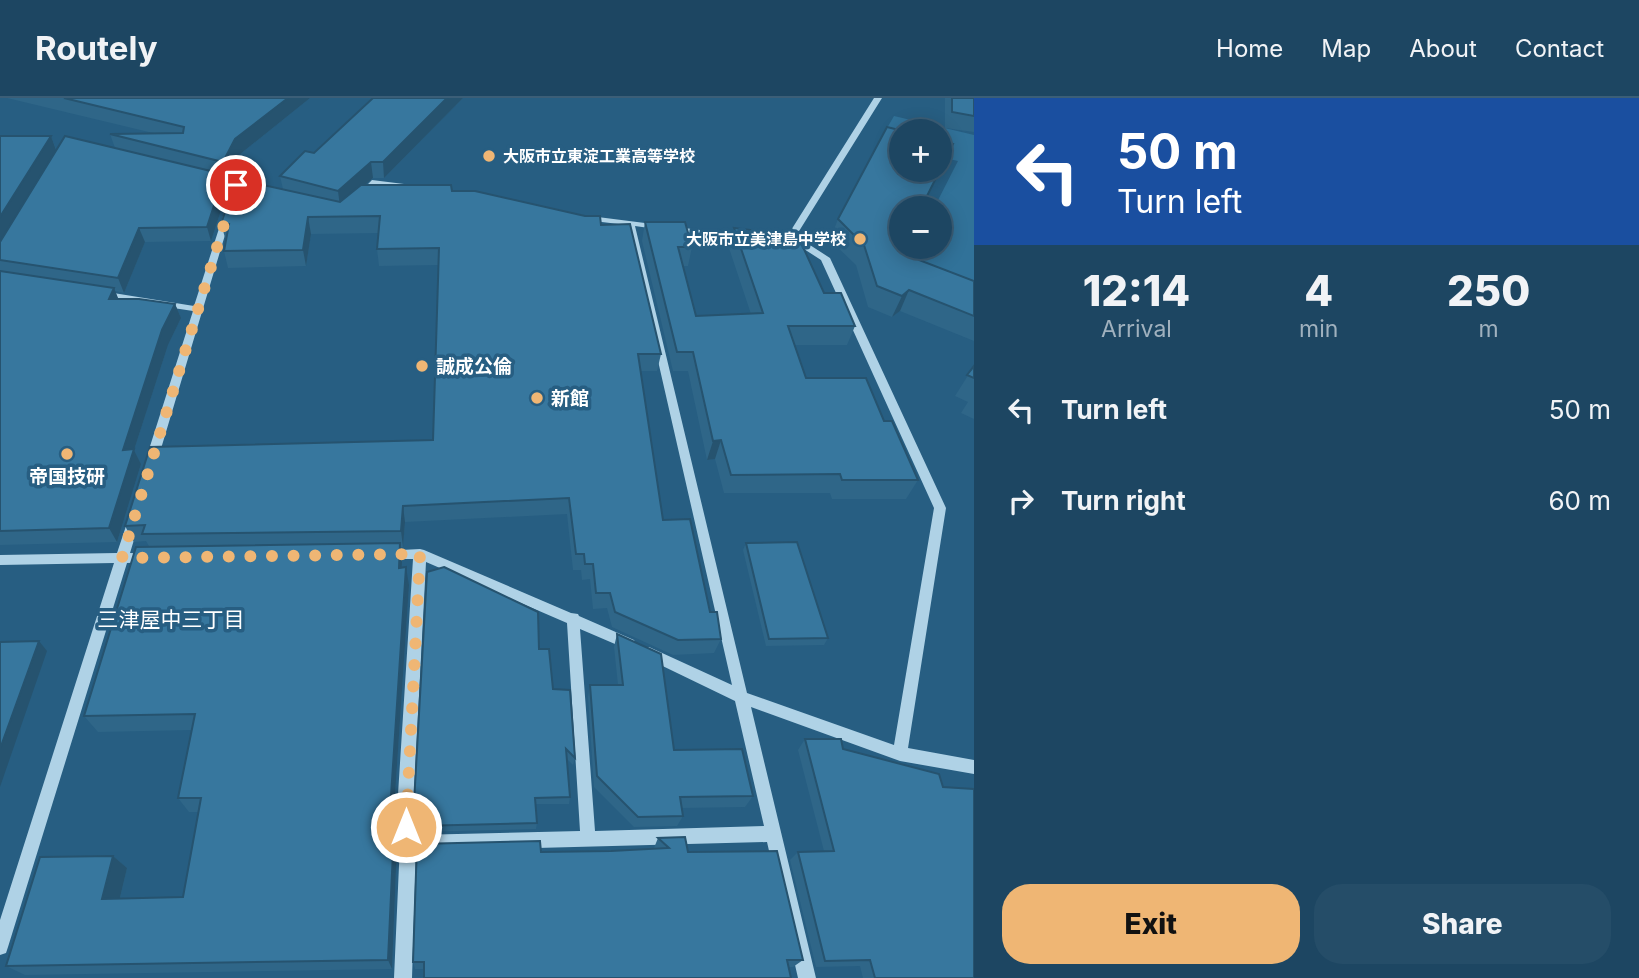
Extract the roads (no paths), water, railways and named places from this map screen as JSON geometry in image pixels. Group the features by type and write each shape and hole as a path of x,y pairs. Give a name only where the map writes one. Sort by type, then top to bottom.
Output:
{"street":[{"path":"569,214 631,226 668,228 774,243 791,237 878,98"},
{"path":"198,176 263,192"},
{"path":"351,205 374,182 421,188"},
{"path":"146,480 236,185"},
{"path":"631,226 744,698 772,834 807,978"},
{"path":"791,237 825,258 940,508 900,754"},
{"path":"92,293 197,309"},
{"path":"0,947 138,506"},
{"path":"366,555 420,554 573,618 744,698 900,754 974,767"},
{"path":"403,978 408,843 405,810 420,554"},
{"path":"0,560 163,558"},
{"path":"573,618 588,837"},
{"path":"408,843 772,834"}],"place":[{"name":"大阪市立東淀工業高等学校","path":"489,156"},
{"name":"大阪市立美津島中学校","path":"860,239"},
{"name":"誠成公倫","path":"422,366"},
{"name":"新館","path":"537,398"},
{"name":"帝国技研","path":"67,454"}],"district":[{"name":"三津屋中三丁目","path":"171,620"}]}
